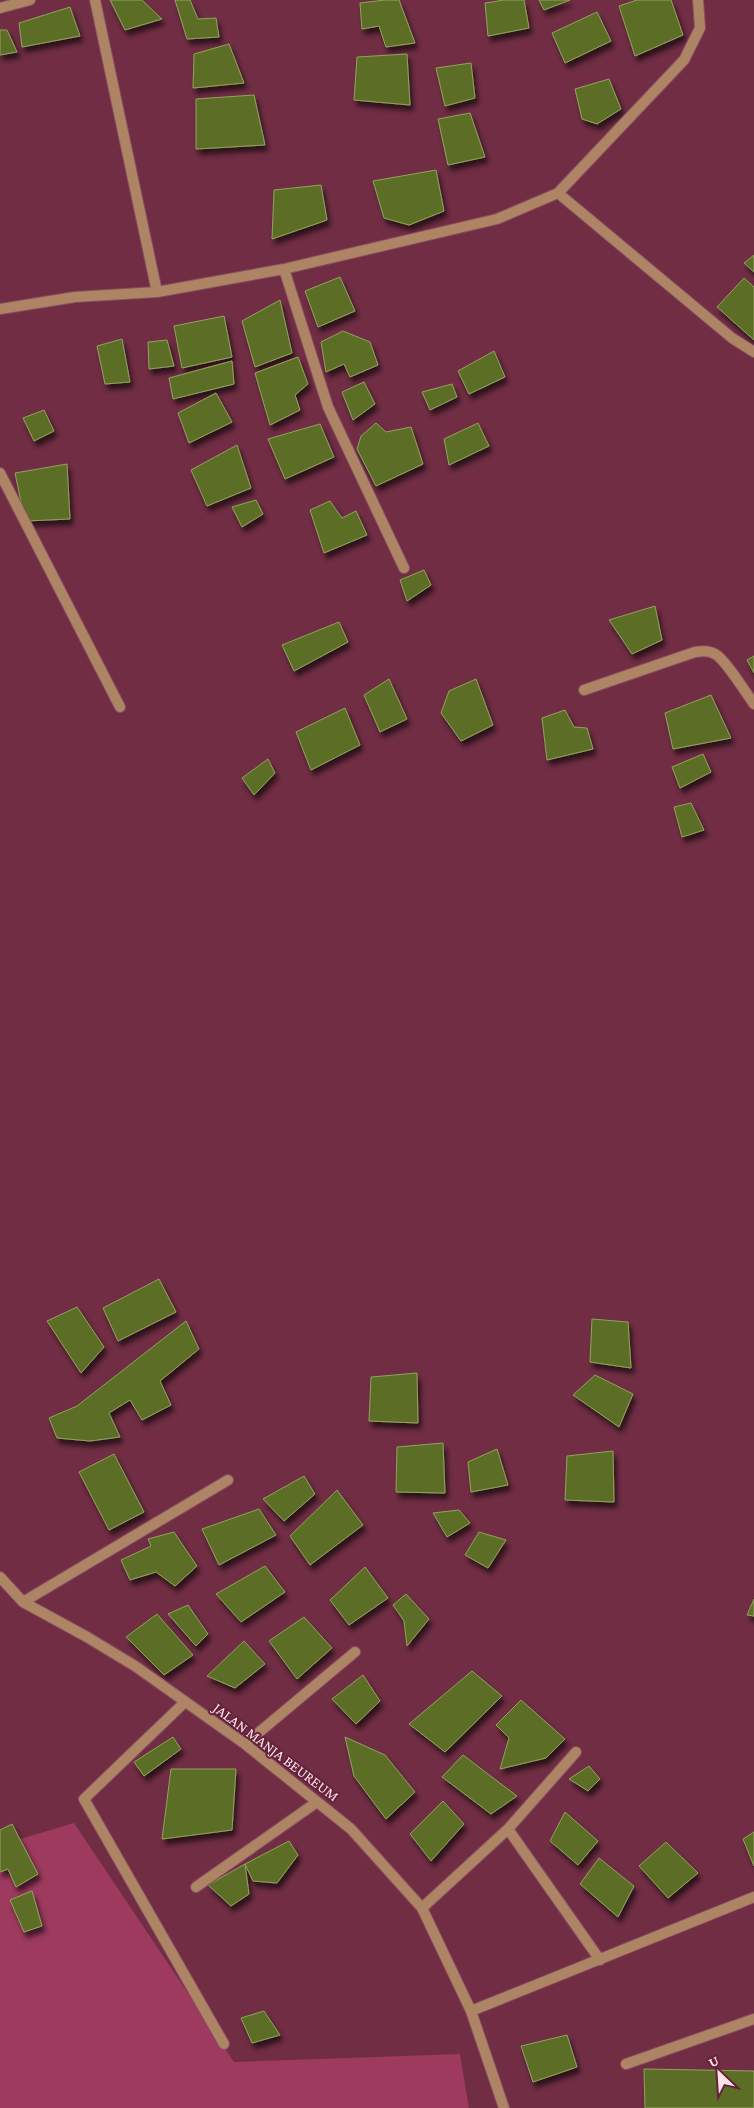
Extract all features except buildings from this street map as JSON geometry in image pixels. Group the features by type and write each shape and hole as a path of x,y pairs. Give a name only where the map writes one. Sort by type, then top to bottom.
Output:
{"street":[{"path":"0,8 30,0"},
{"path":"95,0 157,292"},
{"path":"0,309 75,297 157,292 284,269 497,219 558,193 684,60 700,28 698,0"},
{"path":"558,193 732,338 754,352"},
{"path":"284,269 328,407 404,568"},
{"path":"0,473 120,706"},
{"path":"584,690 695,652 704,651 715,654 720,659 754,704"},
{"path":"23,1602 228,1480"},
{"name":"JALAN MANJA BEUREUM","path":"0,1577 23,1602 135,1666 244,1744 351,1828 422,1908 471,2011 504,2108"},
{"path":"244,1744 355,1652"},
{"path":"185,1702 84,1799 224,2044"},
{"path":"422,1908 508,1829 576,1752"},
{"path":"196,1887 317,1802"},
{"path":"508,1829 600,1960"},
{"path":"471,2011 754,1897"},
{"path":"626,2064 754,2019"}],"shaded area":[{"path":"74,1823 234,2062 460,2054 469,2108 0,2108 0,1845"}]}
